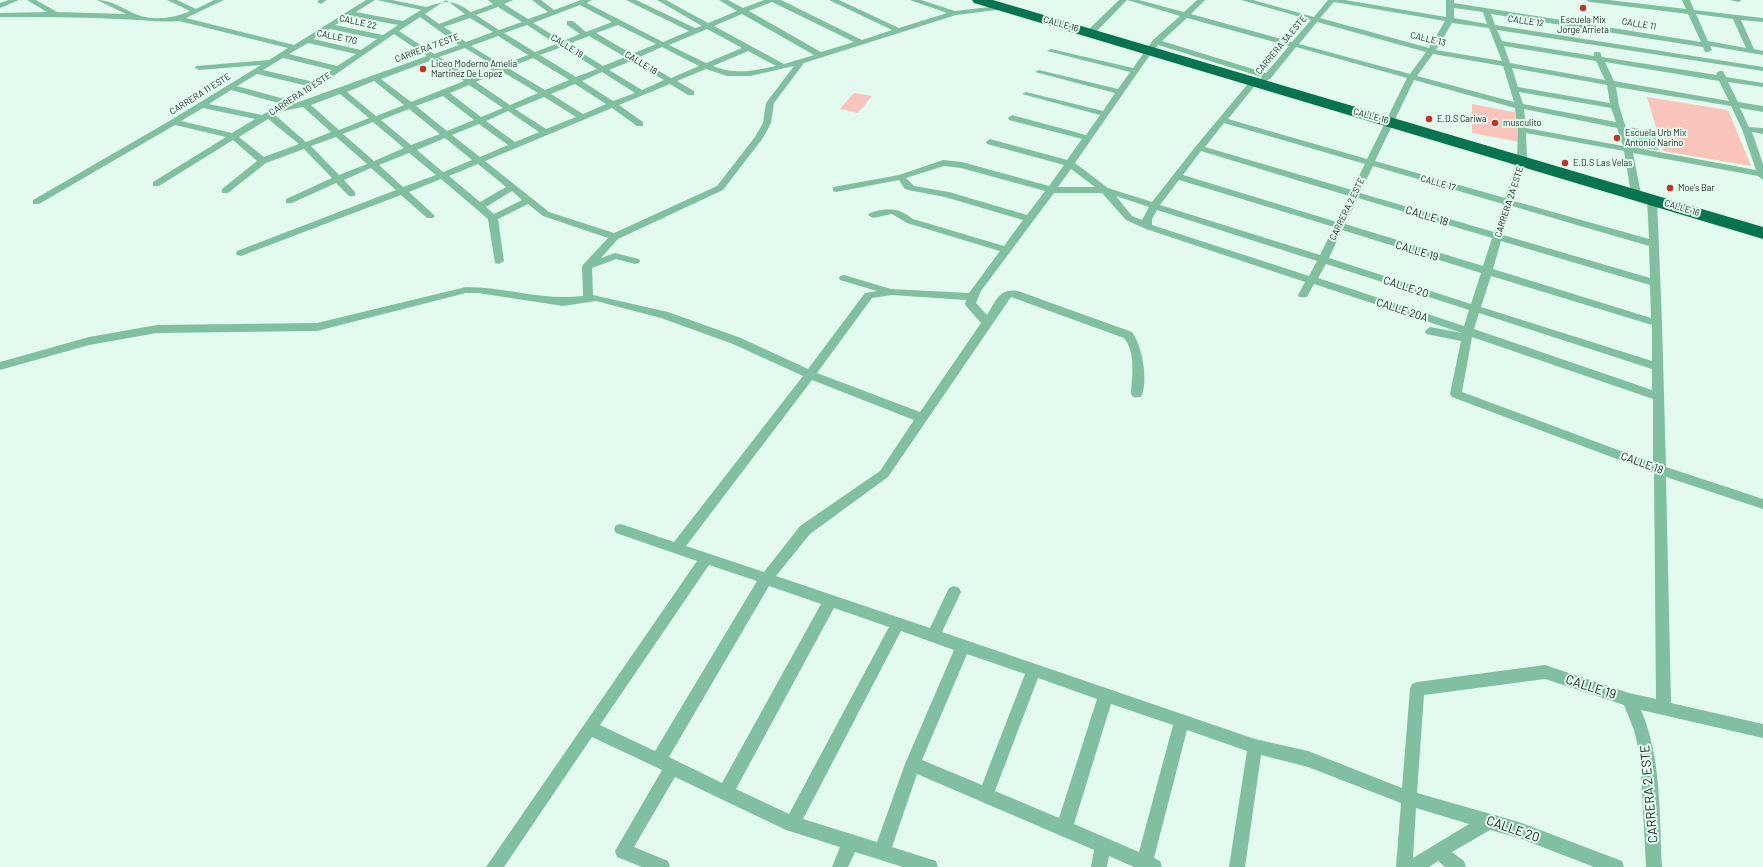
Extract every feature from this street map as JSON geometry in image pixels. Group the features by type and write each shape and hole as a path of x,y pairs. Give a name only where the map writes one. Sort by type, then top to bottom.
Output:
{"highway":[{"name":"CALLE 16","path":"976,5 1005,7 1091,32 1152,46 1390,122 1522,160 1763,233"}],"street":[{"path":"0,6 15,0"},
{"path":"31,0 57,14"},
{"path":"171,0 195,11"},
{"path":"0,15 57,14 137,17 163,20 179,18 220,0"},
{"name":"CARRERA 11 ESTE","path":"36,202 174,122 371,0"},
{"path":"381,0 424,12 438,27 501,68 545,93 583,118"},
{"name":"CARRERA 10 ESTE","path":"156,184 266,116 279,110 314,85 364,53 404,24 442,0"},
{"path":"449,0 533,56 576,80 613,104 640,124"},
{"path":"438,27 472,15 496,2 509,0"},
{"path":"536,0 554,13"},
{"name":"CARRERA 7 ESTE","path":"279,110 305,104 590,0"},
{"path":"630,0 695,31"},
{"path":"661,0 783,67"},
{"path":"723,0 822,56"},
{"path":"289,201 338,179 770,0"},
{"path":"775,0 862,43"},
{"path":"833,0 899,31"},
{"path":"914,0 955,13"},
{"path":"581,3 705,66 727,74 750,74 783,67 822,56 955,13 976,5 971,0"},
{"path":"1091,32 1123,0"},
{"path":"1131,0 1411,78 1519,106 1621,126"},
{"path":"987,322 970,304 976,290 1070,164 1152,46 1202,0"},
{"name":"CALLE 13","path":"1245,0 1431,51 1621,86 1733,102 1763,104"},
{"name":"CARRERA 3A ESTE","path":"1146,225 1147,219 1155,205 1199,148 1223,120 1294,45 1332,0"},
{"name":"CALLE 12","path":"1332,0 1763,69"},
{"path":"1590,0 1763,20"},
{"path":"1686,0 1746,129 1763,175"},
{"path":"78,15 107,1 137,17"},
{"name":"CALLE 19","path":"496,2 641,93"},
{"path":"1450,3 1450,20"},
{"name":"CALLE 11","path":"1450,3 1486,11 1763,53"},
{"name":"CARRERA 2A ESTE","path":"1456,394 1467,335 1522,160 1522,130 1519,106 1507,65 1486,11"},
{"path":"349,13 404,24"},
{"path":"675,21 690,16"},
{"path":"1736,17 1750,51"},
{"path":"179,18 294,47"},
{"name":"CARRERA 2 ESTE","path":"1303,295 1323,260 1411,78 1431,51 1450,20"},
{"path":"225,191 263,161 444,93 501,68 618,22"},
{"name":"CALLE 18","path":"570,23 632,57 691,93"},
{"name":"CALLE 22","path":"328,26 385,38"},
{"path":"1586,26 1598,59 1611,83 1628,149 1636,194"},
{"path":"395,31 546,133"},
{"path":"1641,35 1645,49"},
{"name":"CALLE 17G","path":"306,40 364,53"},
{"path":"1498,43 1763,85"},
{"path":"241,253 444,175 749,48"},
{"path":"1051,51 1135,71"},
{"path":"281,56 339,69"},
{"path":"199,68 270,62"},
{"path":"588,298 587,266 615,237 720,188 759,138 767,123 770,103 801,62"},
{"path":"256,71 314,85"},
{"path":"1039,72 1121,92"},
{"path":"375,78 448,134 546,214 615,237"},
{"path":"230,87 288,103"},
{"path":"1514,89 1616,106"},
{"path":"341,91 413,149 493,218 499,261"},
{"path":"444,93 515,146"},
{"path":"1026,94 1105,114"},
{"name":"CALLE 13","path":"1733,102 1763,109"},
{"path":"305,104 430,216"},
{"path":"202,105 266,116 306,146 352,194"},
{"path":"1012,118 1088,138"},
{"name":"CALLE 17","path":"1223,120 1369,164 1654,244"},
{"path":"174,122 233,136 263,161"},
{"path":"1746,129 1763,132"},
{"path":"1522,130 1763,175"},
{"path":"990,142 1070,164 1105,190"},
{"name":"CALLE 18","path":"1199,148 1354,195 1655,282"},
{"path":"1753,148 1763,149"},
{"path":"836,189 902,177 943,163 952,163 1051,190 1105,190"},
{"name":"CALLE 19","path":"1177,176 1339,227 1657,323"},
{"path":"902,177 907,186 911,188 946,194 1030,219"},
{"path":"479,207 512,187"},
{"name":"CALLE 20","path":"1105,190 1475,310 1658,367"},
{"name":"CALLE 20A","path":"1105,190 1129,218 1146,225 1312,280 1467,335 1657,396"},
{"path":"1652,199 1657,323 1658,470 1664,707"},
{"path":"493,218 529,200"},
{"path":"873,215 889,209 900,213 910,221 1007,250"},
{"path":"587,266 615,256 635,261"},
{"path":"844,278 892,292"},
{"path":"0,366 89,341 157,329 317,327 466,290 478,290 548,301 562,302 588,298 619,302 664,314 737,340 810,375 922,418"},
{"path":"677,548 810,375 869,295 892,292 973,297"},
{"path":"658,760 766,579 805,530 884,474 1005,296 1009,293 1018,294 1128,335 1133,339 1138,365 1137,394"},
{"path":"1430,331 1467,335"},
{"name":"CALLE 18","path":"1456,394 1658,470 1763,504"},
{"name":"CALLE 20","path":"621,529 1255,746 1308,760 1408,798 1490,821 1616,867"},
{"path":"494,867 706,558"},
{"path":"933,636 954,592"},
{"path":"725,793 830,601"},
{"path":"792,824 898,624"},
{"path":"882,852 913,764 963,646"},
{"path":"986,795 1034,670"},
{"name":"CALLE 19","path":"1408,798 1417,688 1544,672 1629,700 1763,731"},
{"path":"1064,829 1106,695"},
{"name":"CARRERA 2 ESTE","path":"1629,700 1642,730 1648,755 1654,867"},
{"path":"913,764 1149,865 1182,721"},
{"path":"590,728 792,824 930,867"},
{"path":"1237,867 1255,746"},
{"path":"662,867 624,851 672,768"},
{"path":"1404,867 1408,798"},
{"path":"1415,867 1438,851 1490,821"},
{"path":"840,867 850,843"},
{"path":"1099,867 1103,846"},
{"path":"1438,851 1458,867"}],"shaded area":[{"path":"854,93 872,96 858,113 840,109"},
{"path":"1647,97 1728,110 1751,166 1663,151"},
{"name":"musculito","path":"1472,104 1519,113 1520,142 1472,133"}],"building":[{"path":"1631,128 1654,132 1658,150 1636,146"}],"place":[{"name":"Escuela Mix Jorge Arrieta","path":"1583,8"},
{"name":"Liceo Moderno Amelia Martinez De Lopez","path":"423,69"},
{"name":"E.D.S Cariwa","path":"1429,119"},
{"name":"musculito","path":"1495,123"},
{"name":"Escuela Urb Mix Antonio Narino","path":"1617,138"},
{"name":"E.D.S Las Velas","path":"1565,163"},
{"name":"Moe's Bar","path":"1670,188"}]}
